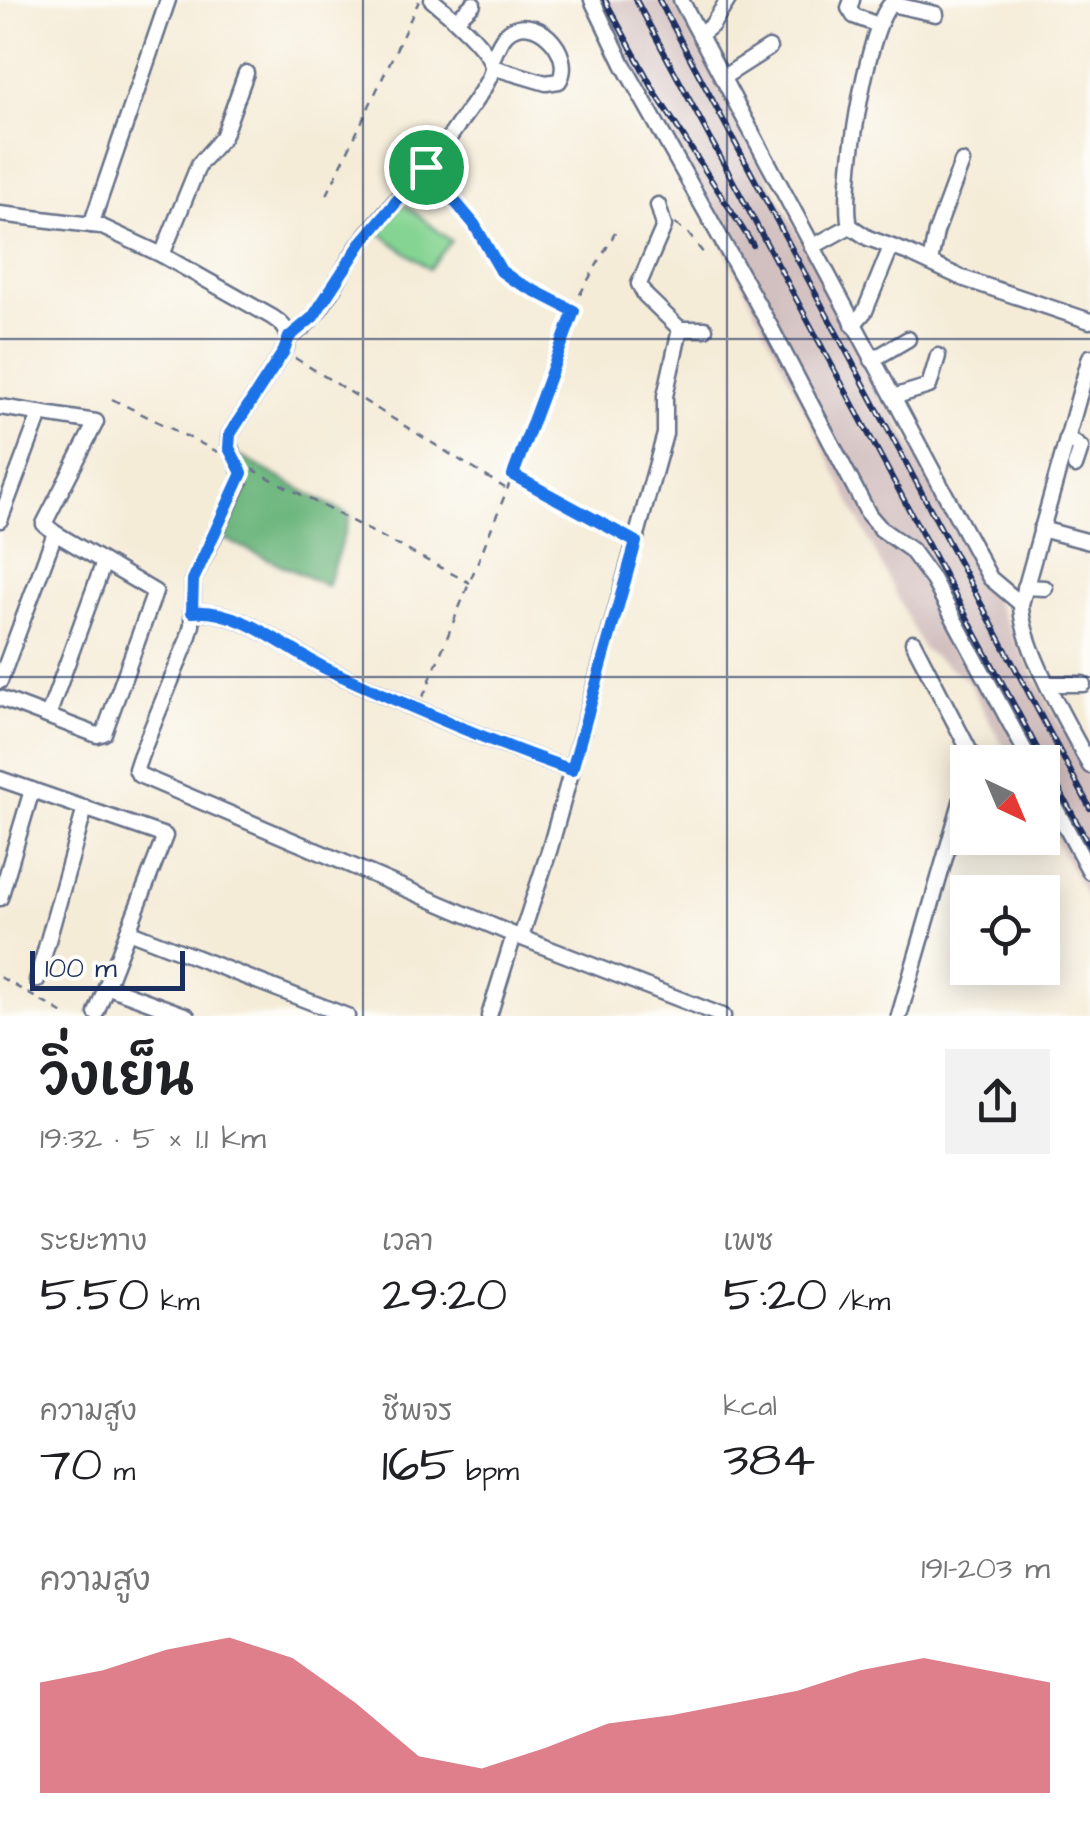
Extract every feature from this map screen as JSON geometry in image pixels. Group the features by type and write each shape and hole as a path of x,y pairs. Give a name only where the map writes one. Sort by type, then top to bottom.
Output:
{"street":[{"path":"90,225 168,0"},
{"path":"432,0 456,20 491,64 546,83 558,81 563,74 563,60 556,46 537,29 526,25 508,32 491,64 488,79 468,110 362,242 313,317 286,344 230,434 229,448 242,473 240,482 193,580 188,639 136,768 139,776 518,936 724,1016"},
{"path":"592,0 623,64 762,310 870,515 882,530 911,550 932,580 1023,745"},
{"path":"681,0 990,578 1021,604"},
{"path":"700,35 712,25 728,0"},
{"path":"852,0 849,8 854,16 878,25"},
{"path":"456,20 474,4"},
{"path":"936,14 890,4 878,25 852,157 847,209 850,226 858,234 962,278 1090,320"},
{"path":"722,78 769,48"},
{"path":"162,255 199,164 222,136 246,73"},
{"path":"930,262 936,232 962,162"},
{"path":"661,212 640,284 645,295 680,329 706,329"},
{"path":"0,214 108,230 162,255 272,317 286,328 286,344"},
{"path":"812,247 850,226"},
{"path":"853,325 865,311 891,247"},
{"path":"488,1016 572,770 636,542 666,434 666,396 680,329"},
{"path":"872,360 908,339"},
{"path":"893,396 928,386 938,356"},
{"path":"1090,357 1021,604 1025,632 1090,763"},
{"path":"0,407 96,422 44,524 155,592 104,733 98,735 0,698"},
{"path":"0,520 40,414"},
{"path":"1074,414 1090,425"},
{"path":"1067,437 1081,448 1075,466"},
{"path":"1041,529 1090,542"},
{"path":"0,681 55,533"},
{"path":"48,716 104,562"},
{"path":"1025,587 1045,588"},
{"path":"192,612 218,612 239,620 327,670 507,747 572,770"},
{"path":"913,642 966,745"},
{"path":"1050,684 1083,684"},
{"path":"0,779 164,836 96,1013"},
{"path":"0,898 32,790"},
{"path":"37,980 85,808"},
{"path":"1060,816 1090,872"},
{"path":"900,1016 950,841"},
{"path":"128,931 347,1016"},
{"path":"106,986 188,1016"}],"path":[{"path":"327,195 420,0"},
{"path":"426,167 474,224 501,271 574,311"},
{"path":"661,212 688,233 704,254"},
{"path":"418,709 513,475 574,311 615,232"},
{"path":"286,344 506,488"},
{"path":"112,399 470,583"},
{"path":"513,475 636,542"},
{"path":"0,977 67,1016"}],"shaded area":[{"path":"596,0 673,0 1090,779 1090,904 1060,849 1060,745 1003,745 967,680 923,649 662,121"}],"green space":[{"path":"403,203 451,241 429,269 377,231"},
{"path":"240,456 350,516 327,586 220,537"}],"railway":[{"path":"605,0 656,94 753,245"},
{"path":"636,0 1090,847"},
{"path":"659,0 1090,808"}],"route":[{"path":"426,167 474,224 501,271 574,311 513,475 636,542 572,770 507,747 327,670 239,620 218,612 192,612 193,580 240,482 241,467 228,442 235,424 284,351 289,337 313,317 362,242 426,167"}]}
